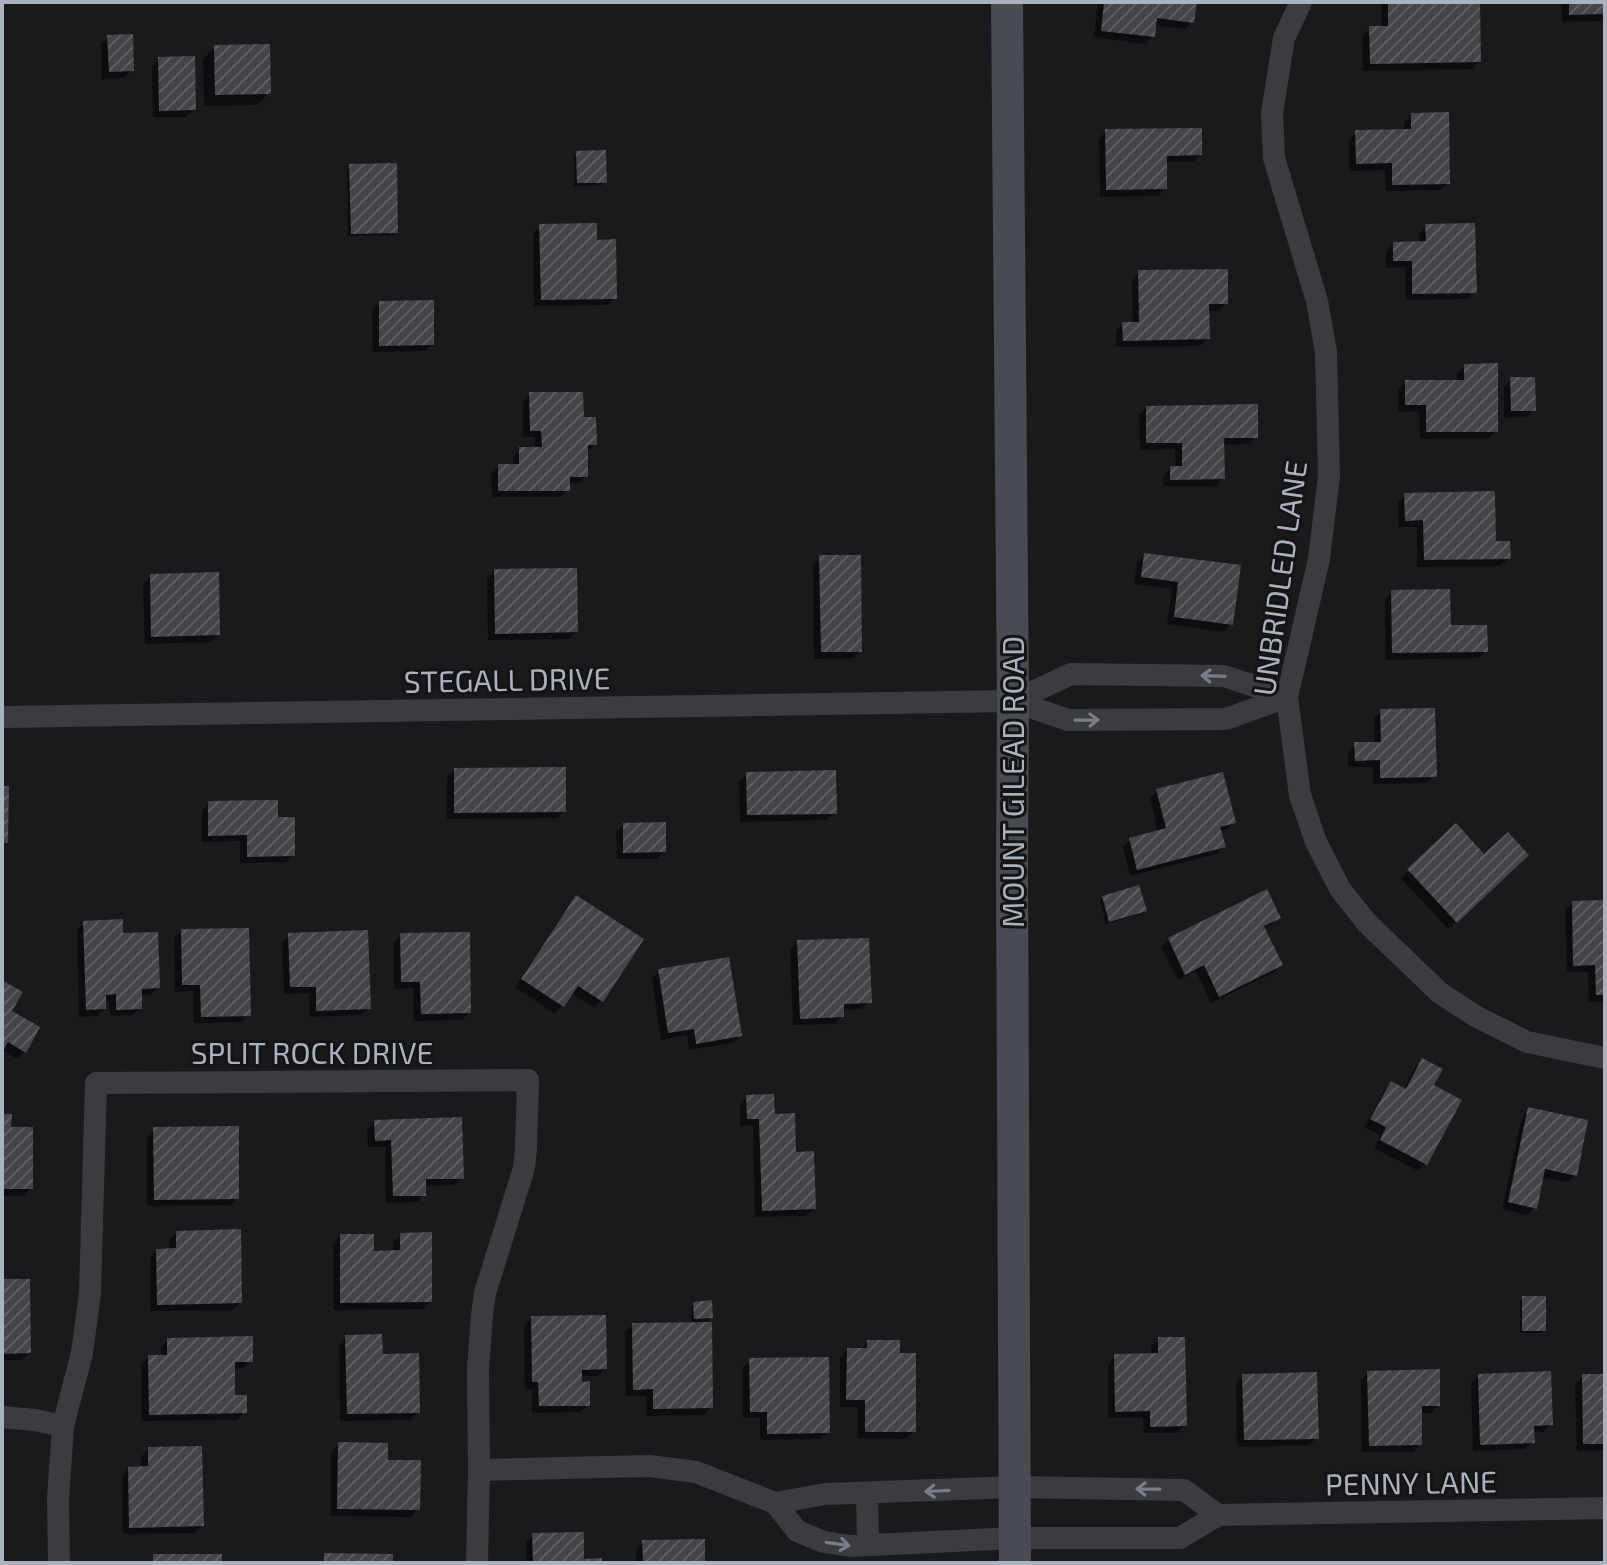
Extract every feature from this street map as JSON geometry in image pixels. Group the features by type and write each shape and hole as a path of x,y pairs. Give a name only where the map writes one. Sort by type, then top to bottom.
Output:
{"street":[{"name":"MOUNT GILEAD ROAD","path":"1007,2 1015,1551"},
{"name":"UNBRIDLED LANE","path":"1301,2 1284,38 1272,113 1274,158 1317,301 1326,352 1329,476 1319,559 1287,697 1300,795 1316,842 1340,889 1367,923 1440,993 1477,1017 1527,1042 1605,1058"},
{"path":"1013,701 1071,674 1224,676 1287,697"},
{"path":"1013,701 1068,720 1226,719 1287,697"},
{"name":"STEGALL DRIVE","path":"2,717 1013,701"},
{"name":"SPLIT ROCK DRIVE","path":"63,1426 82,1353 90,1293 96,1083 528,1080 524,1168 485,1293 482,1315 478,1369 479,1470"},
{"path":"2,1417 63,1426 58,1500 59,1563"},
{"path":"477,1563 479,1470 650,1466 696,1472 775,1503 797,1531 824,1542 850,1546 1015,1551 1180,1538 1218,1515 1184,1490 1015,1487 825,1494 775,1503"},
{"path":"867,1493 868,1545"},
{"name":"PENNY LANE","path":"1218,1515 1605,1508"}],"building":[{"path":"1104,2 1197,2 1194,23 1157,18 1155,37 1101,31"},
{"path":"1388,2 1480,2 1481,62 1370,64 1369,26 1388,26"},
{"path":"1569,2 1605,2 1605,14 1569,15"},
{"path":"133,34 134,71 109,72 107,35"},
{"path":"270,44 271,94 215,95 214,45"},
{"path":"195,56 196,110 159,111 158,57"},
{"path":"1449,112 1450,184 1392,185 1392,163 1356,164 1355,130 1411,129 1411,113"},
{"path":"1202,128 1202,155 1167,156 1167,189 1106,190 1105,129"},
{"path":"606,150 607,183 577,183 576,151"},
{"path":"397,163 398,233 351,234 349,164"},
{"path":"597,223 597,240 616,239 617,299 541,300 539,224"},
{"path":"1475,223 1477,293 1412,294 1412,261 1393,261 1393,242 1426,241 1425,224"},
{"path":"1228,269 1228,304 1209,304 1210,339 1123,341 1122,322 1139,322 1138,270"},
{"path":"434,300 434,345 379,346 379,301"},
{"path":"1498,363 1498,432 1426,432 1426,405 1405,405 1405,380 1464,380 1464,364"},
{"path":"1510,377 1535,377 1536,411 1511,411"},
{"path":"529,392 583,392 584,417 596,417 597,445 588,445 588,477 570,477 570,491 498,491 498,464 519,464 519,447 542,447 541,431 530,431"},
{"path":"1258,404 1258,438 1224,438 1225,479 1170,480 1170,466 1182,466 1182,443 1146,443 1146,406"},
{"path":"1495,491 1496,541 1510,541 1511,559 1424,560 1423,520 1405,521 1404,493"},
{"path":"1144,553 1241,565 1233,625 1174,617 1178,582 1141,577"},
{"path":"819,555 861,555 862,652 821,652"},
{"path":"577,568 578,632 495,634 494,569"},
{"path":"219,572 220,635 151,637 150,574"},
{"path":"1450,589 1451,625 1487,625 1488,652 1392,653 1391,590"},
{"path":"1435,708 1437,777 1380,778 1380,760 1355,761 1354,742 1381,742 1380,709"},
{"path":"566,767 566,812 454,813 454,768"},
{"path":"836,770 837,814 747,815 746,772"},
{"path":"1223,772 1236,823 1220,827 1226,847 1137,870 1129,838 1166,828 1156,789"},
{"path":"2,786 9,786 8,843 2,843"},
{"path":"278,800 278,817 295,817 295,856 247,857 247,835 208,836 208,801"},
{"path":"666,822 666,852 623,853 623,823"},
{"path":"1456,823 1484,854 1508,832 1529,855 1457,923 1407,869"},
{"path":"1139,885 1147,911 1109,922 1102,896"},
{"path":"1267,889 1281,918 1264,926 1283,965 1219,997 1204,965 1185,975 1168,938"},
{"path":"576,895 644,939 603,1002 578,986 564,1007 521,979"},
{"path":"1605,900 1605,995 1596,995 1595,965 1573,966 1572,901"},
{"path":"123,919 123,933 158,932 160,988 142,989 142,1009 116,1010 116,994 106,995 106,1009 86,1010 83,921"},
{"path":"249,928 251,1016 201,1017 200,985 182,985 181,929"},
{"path":"368,930 371,1009 316,1011 316,987 290,987 288,933"},
{"path":"470,932 471,1013 421,1014 420,982 401,982 400,933"},
{"path":"869,938 872,1003 844,1004 844,1017 800,1019 797,940"},
{"path":"729,957 742,1036 696,1044 694,1029 668,1033 658,969"},
{"path":"2,980 23,992 12,1011 40,1027 26,1053 8,1042 2,1053"},
{"path":"1422,1058 1443,1069 1434,1085 1462,1100 1427,1165 1380,1140 1386,1127 1370,1119 1391,1081 1406,1089"},
{"path":"774,1094 775,1114 795,1113 796,1152 814,1151 816,1209 762,1211 759,1119 747,1119 746,1095"},
{"path":"1528,1107 1588,1120 1577,1176 1545,1169 1537,1209 1508,1202"},
{"path":"2,1114 12,1114 11,1127 33,1127 33,1189 2,1189"},
{"path":"462,1117 464,1179 426,1179 426,1196 393,1196 391,1140 375,1141 374,1120"},
{"path":"239,1126 239,1199 154,1200 153,1127"},
{"path":"241,1229 242,1303 157,1305 156,1249 176,1248 176,1231"},
{"path":"432,1232 432,1302 340,1303 340,1234 374,1234 374,1251 400,1250 400,1233"},
{"path":"2,1279 30,1279 31,1353 2,1354"},
{"path":"1522,1296 1546,1296 1546,1331 1522,1331"},
{"path":"712,1300 713,1318 694,1319 693,1302"},
{"path":"606,1315 607,1369 582,1370 582,1382 590,1381 590,1406 539,1406 538,1382 532,1382 531,1316"},
{"path":"712,1322 713,1408 653,1409 653,1389 633,1390 632,1323"},
{"path":"382,1334 383,1354 419,1353 420,1413 347,1414 345,1335"},
{"path":"253,1336 253,1362 235,1362 235,1395 247,1395 247,1413 149,1415 148,1355 167,1355 167,1338"},
{"path":"1158,1337 1185,1337 1187,1426 1150,1427 1150,1411 1115,1412 1114,1354 1158,1353"},
{"path":"867,1340 900,1340 900,1353 916,1353 916,1432 865,1432 865,1400 846,1400 847,1348 867,1348"},
{"path":"829,1357 830,1433 767,1434 767,1412 750,1412 749,1358"},
{"path":"1440,1369 1440,1406 1422,1406 1422,1445 1369,1446 1367,1371"},
{"path":"1551,1371 1553,1425 1534,1426 1535,1443 1480,1445 1478,1374"},
{"path":"1317,1372 1319,1439 1244,1440 1242,1374"},
{"path":"1582,1374 1605,1374 1605,1444 1583,1444"},
{"path":"338,1442 388,1443 388,1460 421,1460 420,1510 337,1509"},
{"path":"202,1446 204,1526 129,1528 128,1467 148,1466 148,1447"},
{"path":"584,1532 584,1559 602,1558 602,1563 533,1563 532,1533"},
{"path":"705,1539 705,1563 643,1563 642,1540"},
{"path":"324,1553 393,1554 393,1563 324,1563"},
{"path":"153,1554 222,1554 222,1563 153,1563"}]}
